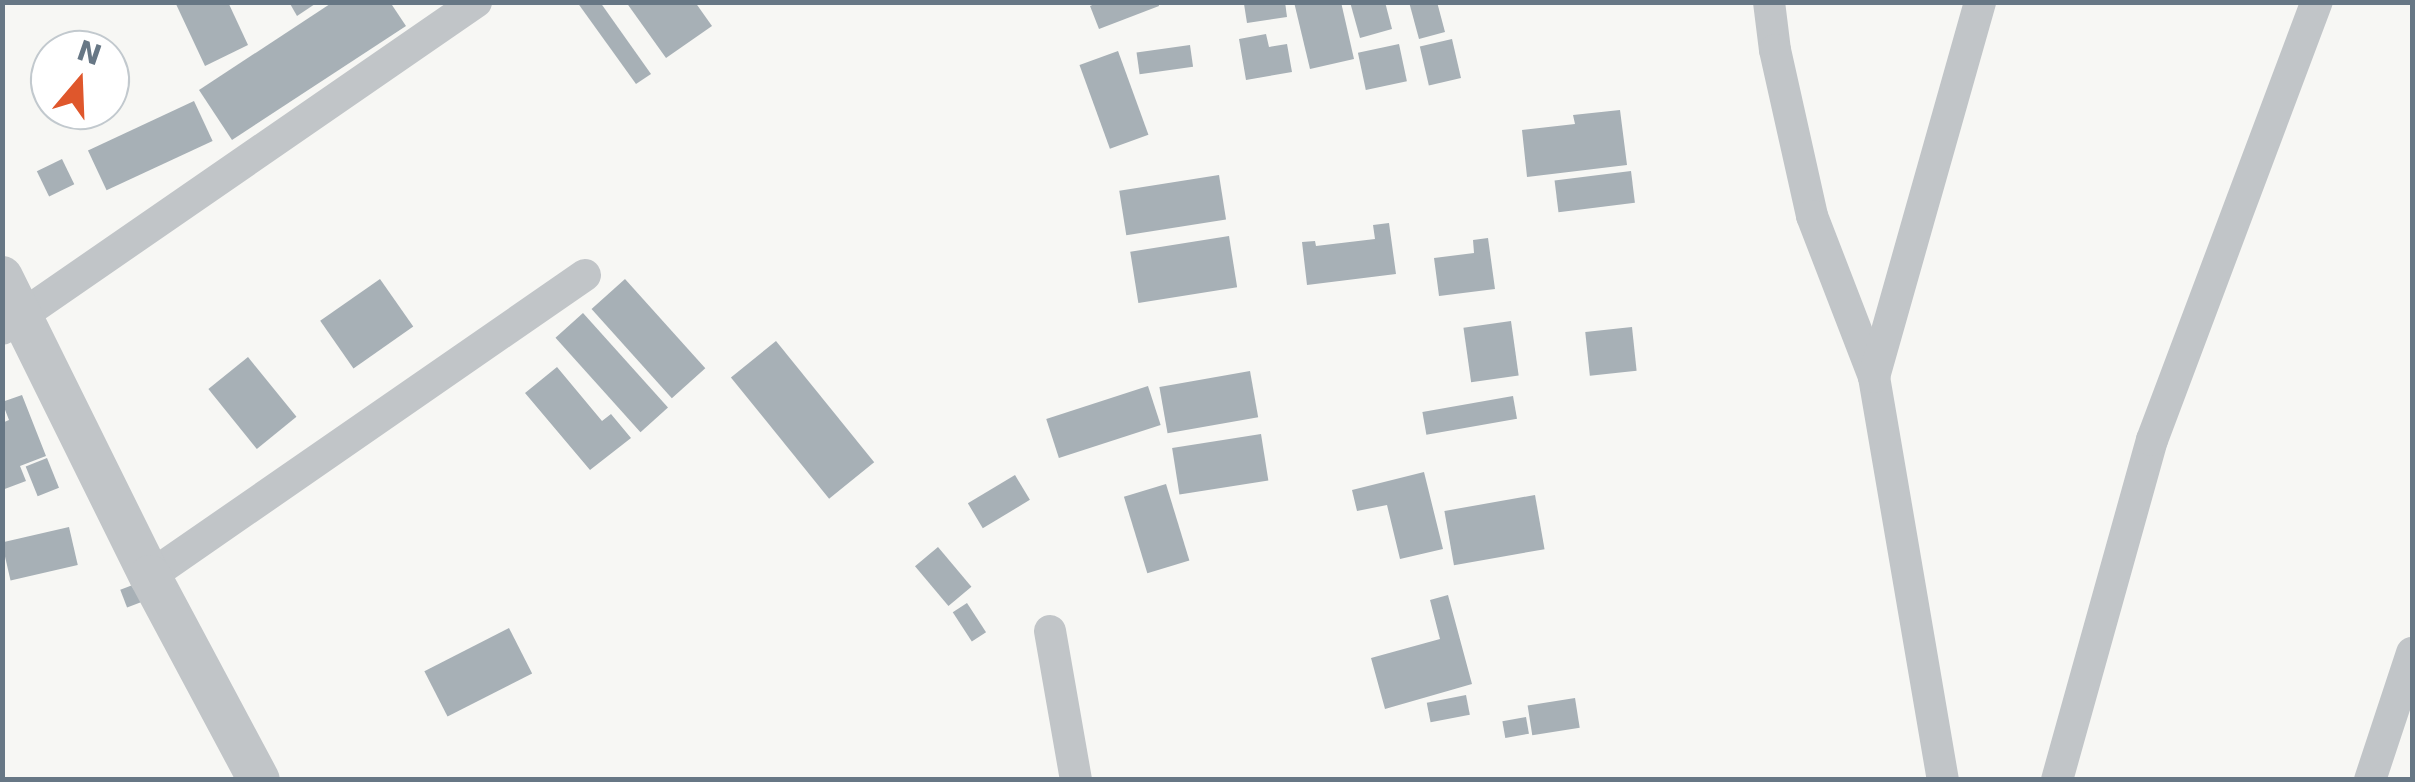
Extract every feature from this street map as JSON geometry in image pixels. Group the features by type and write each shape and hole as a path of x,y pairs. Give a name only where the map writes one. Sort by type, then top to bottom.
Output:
{"street":[{"path":"12,324 476,2"},
{"path":"1769,2 1774,50 1812,216 1874,377 1943,780"},
{"path":"1874,377 1980,2"},
{"path":"2057,780 2152,440 2316,2"},
{"path":"150,576 585,275"},
{"path":"2,276 12,324 260,780"},
{"path":"1050,631 1076,780"},
{"path":"2370,780 2412,653"}],"building":[{"path":"175,2 228,2 248,45 205,66"},
{"path":"289,2 318,2 297,16"},
{"path":"333,2 390,2 406,26 232,140 199,90"},
{"path":"577,2 600,2 651,74 636,84"},
{"path":"626,2 695,2 712,26 666,58"},
{"path":"1099,2 1158,2 1159,6 1099,29 1090,6"},
{"path":"1285,2 1287,17 1247,23 1244,4"},
{"path":"1294,2 1341,2 1354,59 1310,69"},
{"path":"1350,2 1385,2 1392,29 1360,38"},
{"path":"1409,2 1437,2 1445,32 1419,39"},
{"path":"1266,34 1269,47 1287,44 1292,72 1246,80 1239,39"},
{"path":"1452,39 1461,78 1429,85 1420,46"},
{"path":"1399,44 1407,81 1366,90 1358,53"},
{"path":"1190,45 1193,67 1140,74 1137,53"},
{"path":"1118,51 1148,135 1110,149 1079,65"},
{"path":"194,101 213,141 107,190 88,150"},
{"path":"1620,110 1627,165 1527,177 1522,130 1575,124 1573,115"},
{"path":"62,159 74,184 49,196 37,171"},
{"path":"1631,171 1635,203 1558,212 1555,180"},
{"path":"1219,175 1226,219 1126,235 1119,191"},
{"path":"1389,223 1396,274 1307,285 1302,242 1315,241 1316,246 1375,239 1373,225"},
{"path":"1229,236 1237,287 1138,303 1130,252"},
{"path":"1488,238 1495,289 1439,296 1434,258 1474,253 1473,240"},
{"path":"380,279 413,327 353,368 320,321"},
{"path":"625,279 705,368 672,398 592,309"},
{"path":"583,313 668,407 640,432 556,338"},
{"path":"1511,321 1519,375 1471,382 1463,328"},
{"path":"1632,327 1637,371 1590,376 1585,332"},
{"path":"776,341 874,462 829,499 731,378"},
{"path":"248,357 296,417 257,449 208,389"},
{"path":"557,367 602,421 611,414 631,438 590,470 525,393"},
{"path":"1250,371 1258,417 1168,433 1159,387"},
{"path":"1148,386 1161,425 1059,458 1046,419"},
{"path":"22,395 46,456 20,466 26,481 2,490 2,423 9,420 2,402"},
{"path":"1513,396 1517,419 1426,435 1422,412"},
{"path":"1261,434 1268,480 1179,495 1172,448"},
{"path":"47,458 59,488 38,496 26,467"},
{"path":"1424,472 1443,549 1400,559 1387,505 1357,511 1352,490"},
{"path":"1015,475 1030,500 983,528 968,503"},
{"path":"1166,484 1189,561 1147,573 1124,497"},
{"path":"1535,495 1545,549 1454,565 1444,511"},
{"path":"69,527 78,565 11,581 2,542"},
{"path":"938,547 971,587 948,606 915,566"},
{"path":"138,583 145,601 127,608 120,590"},
{"path":"1448,595 1472,684 1385,709 1371,658 1440,639 1430,600"},
{"path":"967,603 986,632 972,642 953,612"},
{"path":"509,628 532,673 448,717 424,671"},
{"path":"1466,695 1470,715 1431,722 1427,703"},
{"path":"1575,698 1580,728 1532,735 1528,706"},
{"path":"1526,717 1529,734 1505,738 1502,721"}]}
